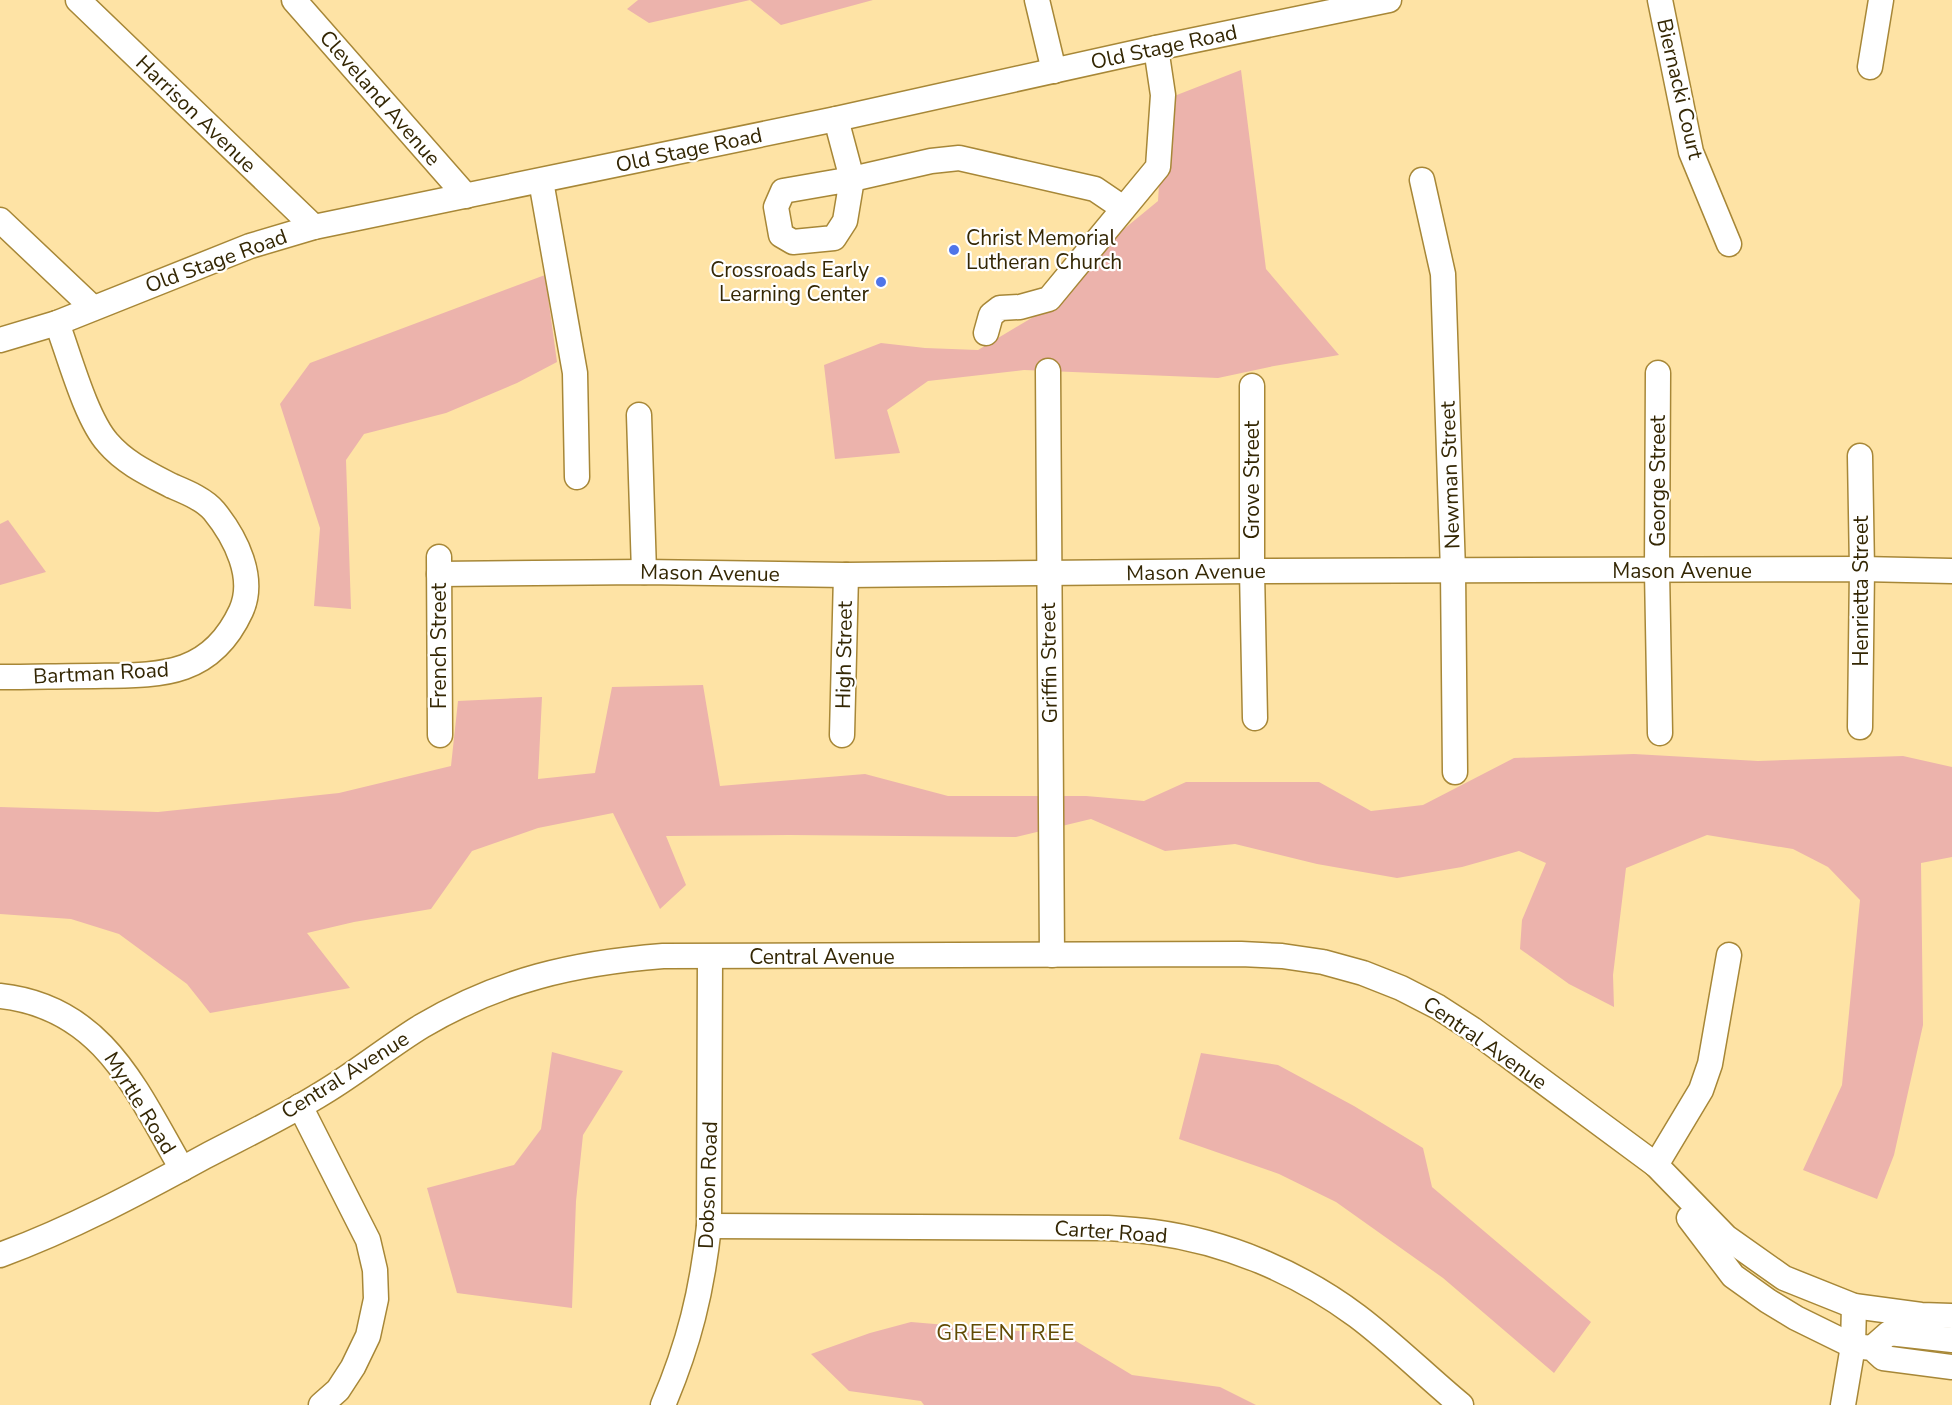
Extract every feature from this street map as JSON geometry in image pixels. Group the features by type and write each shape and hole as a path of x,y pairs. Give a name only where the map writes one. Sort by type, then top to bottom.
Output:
{"street":[{"name":"Harrison Avenue","path":"78,0 314,227"},
{"name":"Cleveland Avenue","path":"294,0 466,196"},
{"path":"1037,0 1054,71"},
{"name":"Old Stage Road","path":"0,340 57,323 250,246 314,227 837,119 1341,5 1389,0"},
{"name":"Biernacki Court","path":"1660,0 1691,152 1729,244"},
{"path":"1870,68 1881,0"},
{"path":"986,333 991,315 1000,308 1020,307 1049,298 1158,167 1163,94 1156,48"},
{"path":"837,119 852,179 931,161 959,158 1095,189 1123,208"},
{"name":"Newman Street","path":"1422,180 1443,274 1453,571 1455,772"},
{"path":"541,181 575,373 577,477"},
{"path":"0,220 93,308"},
{"name":"Bartman Road","path":"0,677 152,675 186,668 220,644 233,627 243,608 248,584 237,549 226,528 212,509 193,496 125,459 99,432 57,323"},
{"name":"Griffin Street","path":"1048,371 1052,955"},
{"name":"George Street","path":"1658,373 1657,571 1660,733"},
{"name":"Grove Street","path":"1252,386 1255,718"},
{"path":"639,415 644,573"},
{"name":"Henrietta Street","path":"1860,456 1862,570 1860,727"},
{"name":"Mason Avenue","path":"439,566 644,573 846,575 1252,571 1952,571"},
{"name":"French Street","path":"439,566 440,735"},
{"name":"High Street","path":"842,735 846,575"},
{"name":"Central Avenue","path":"0,1255 32,1244 110,1207 300,1106 422,1027 466,1003 514,983 562,969 613,960 663,956 1241,954 1282,956 1323,962 1362,973 1410,992 1472,1029 1656,1165 1726,1237 1784,1278 1854,1306 1921,1315 1952,1316"},
{"path":"1656,1165 1701,1090 1710,1064 1729,955"},
{"name":"Dobson Road","path":"663,1405 679,1368 694,1318 705,1268 709,1226 710,957"},
{"name":"Myrtle Road","path":"0,996 25,1000 59,1013 75,1022 103,1044 131,1081 182,1169"},
{"path":"300,1106 368,1240 375,1270 376,1299 368,1336 353,1367 338,1390 321,1405"},
{"name":"Central Avenue","path":"1656,1165 1681,1208 1733,1276 1768,1301 1796,1318 1883,1358 1952,1367"},
{"name":"Carter Road","path":"709,1226 1108,1228 1153,1232 1197,1240 1240,1252 1321,1291 1358,1317 1461,1405"},
{"path":"1843,1405 1863,1347 1854,1306"},
{"path":"1863,1347 1889,1333 1952,1340"}],"shaded area":[{"path":"638,0 750,0 649,23 627,9"},
{"path":"750,0 873,0 781,25"},
{"path":"1241,70 1266,269 1339,355 1218,378 1024,370 928,381 887,410 900,453 835,459 824,365 881,343 925,348 978,350 1045,310 1113,238 1158,201 1164,100"},
{"path":"545,275 557,362 517,383 446,413 364,434 346,460 351,609 314,606 320,528 280,404 310,363"},
{"path":"8,520 46,572 0,585 0,524"},
{"path":"703,685 720,786 865,774 948,796 1086,796 1144,801 1186,782 1319,782 1371,811 1423,805 1514,758 1634,754 1758,761 1903,756 1952,767 1952,857 1921,863 1923,1025 1894,1155 1877,1199 1803,1170 1842,1085 1860,900 1828,867 1793,849 1707,835 1626,868 1613,975 1614,1007 1569,984 1520,949 1522,920 1546,863 1519,851 1462,867 1397,878 1317,864 1235,844 1165,851 1091,819 1016,837 666,836 686,885 660,909 613,813 538,828 472,851 431,909 354,922 307,933 350,988 210,1013 187,984 119,934 71,919 0,914 0,807 158,812 339,793 451,766 458,701 542,697 538,779 595,773 612,687"},
{"path":"552,1052 623,1071 583,1135 576,1201 572,1308 457,1293 427,1188 514,1165 541,1129"},
{"path":"1201,1053 1278,1065 1354,1106 1423,1148 1432,1187 1591,1322 1554,1373 1443,1278 1336,1202 1279,1174 1179,1139"},
{"path":"911,1322 1066,1335 1132,1375 1220,1387 1256,1405 924,1405 921,1401 849,1391 811,1354 870,1333"}],"place":[{"name":"Christ Memorial Lutheran Church","path":"954,250"},
{"name":"Crossroads Early Learning Center","path":"881,282"}],"district":[{"name":"GREENTREE","path":"1006,1333"}]}
